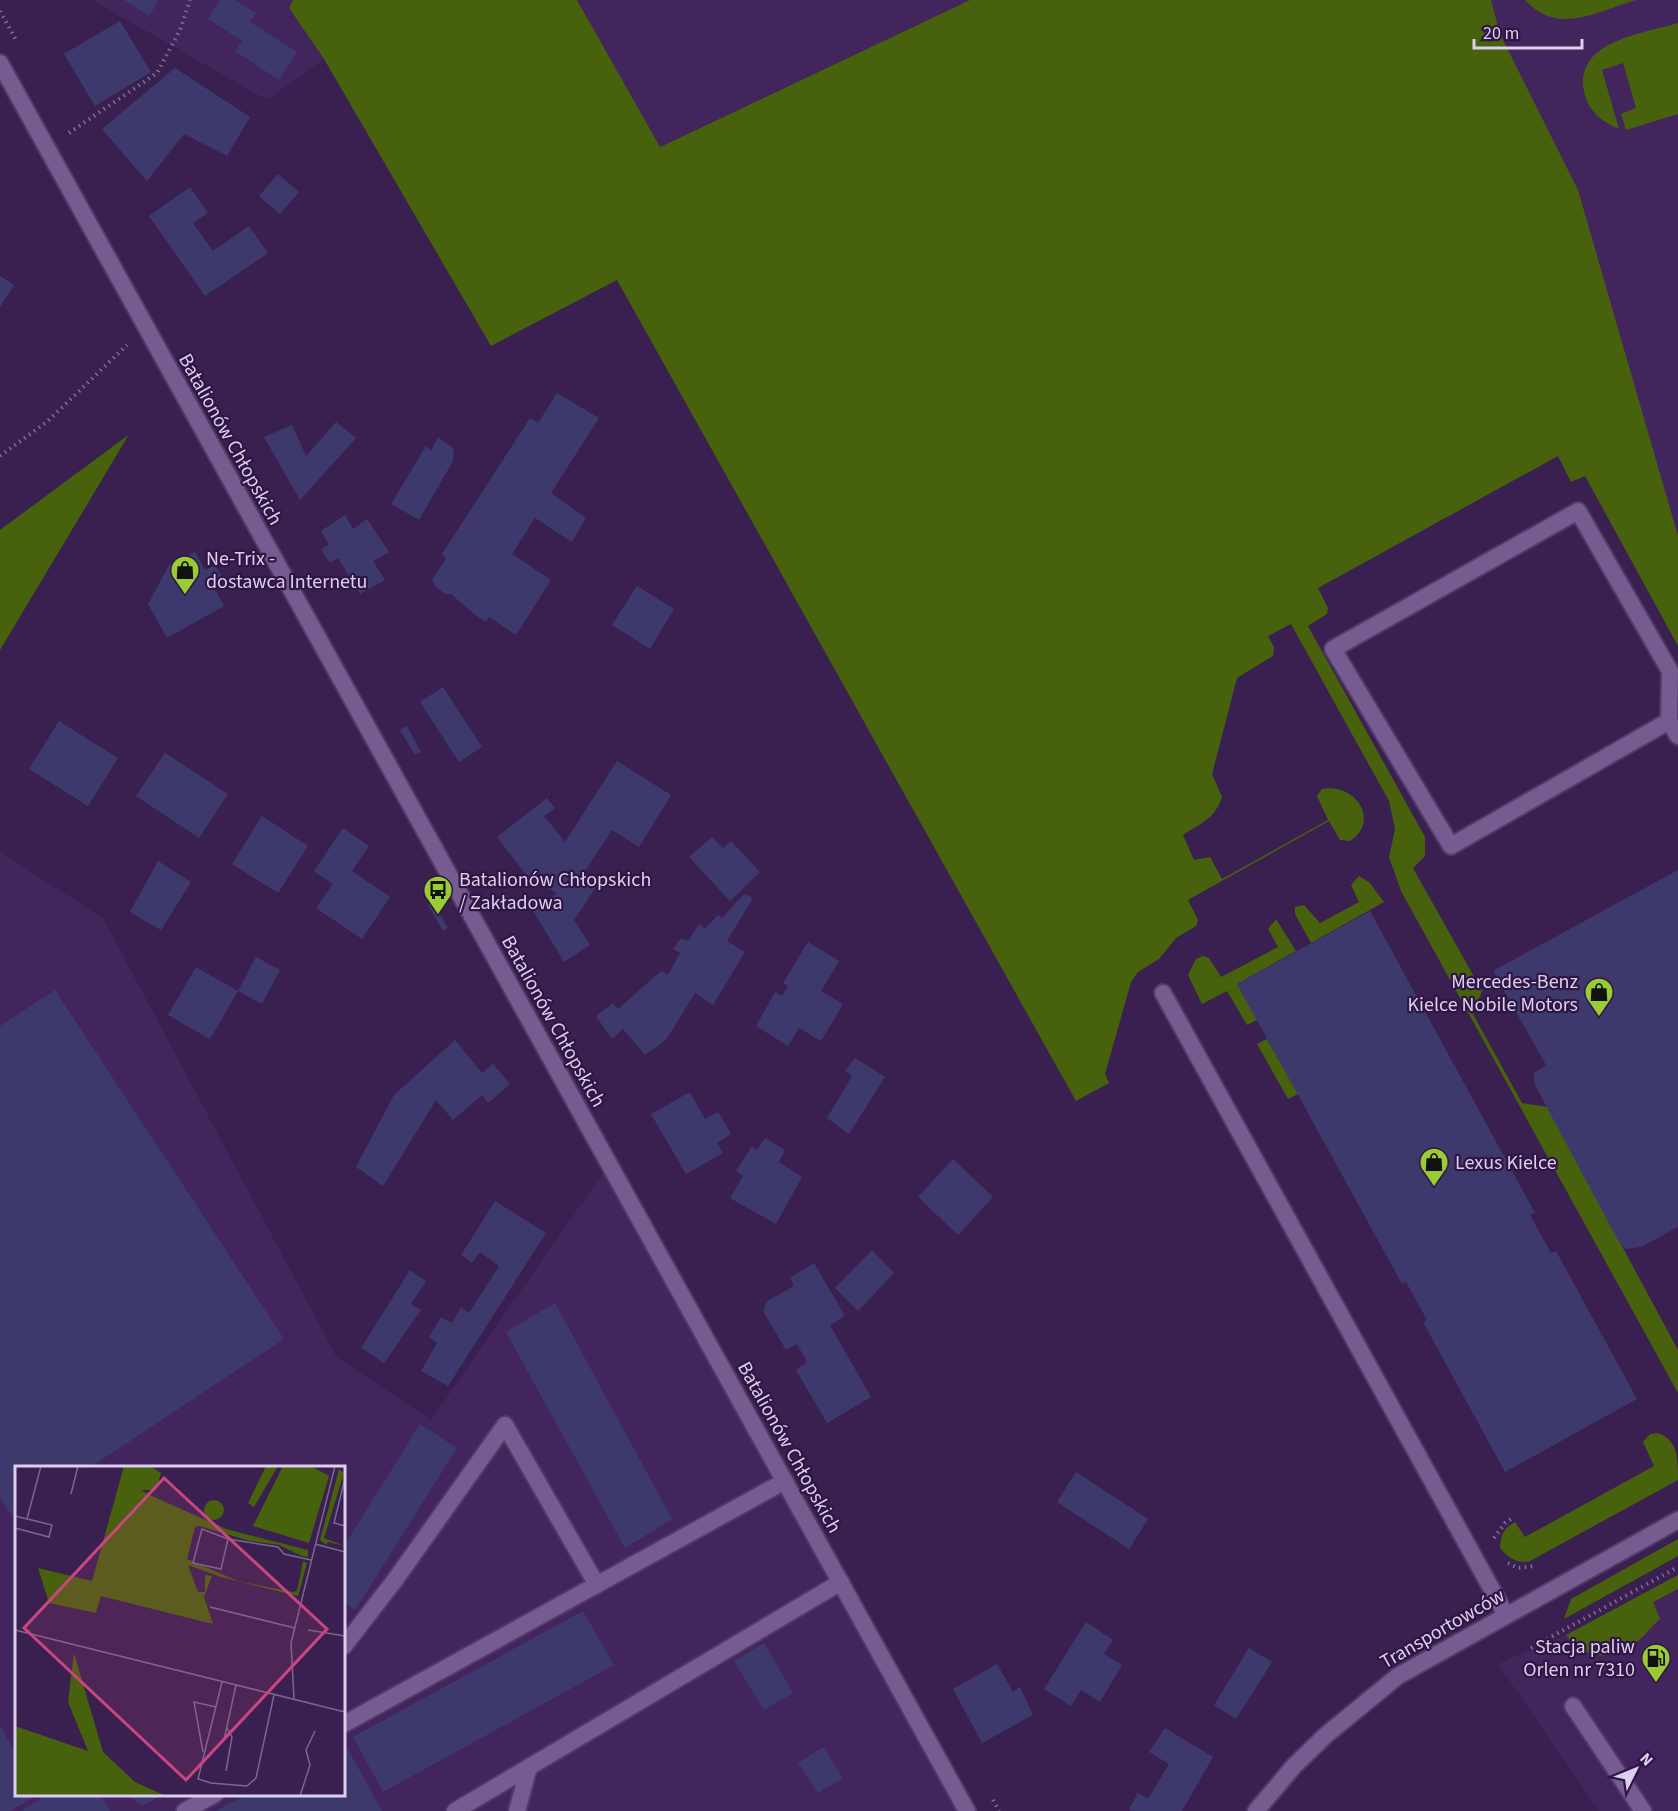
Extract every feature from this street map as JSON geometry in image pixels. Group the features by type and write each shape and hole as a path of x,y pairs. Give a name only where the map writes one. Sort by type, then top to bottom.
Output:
{"street":[{"name":"Batalionów Chłopskich","path":"0,63 967,1811"},
{"path":"1669,721 1451,846 1333,649 1578,511 1671,671 1669,721 1678,736"},
{"path":"1162,993 1506,1615"},
{"path":"345,1645 395,1580 505,1425 597,1585"},
{"path":"345,1723 785,1481"},
{"name":"Transportowców","path":"1256,1811 1294,1766 1366,1701 1398,1676 1678,1520"},
{"path":"455,1811 841,1582"},
{"path":"1573,1706 1642,1811"},
{"path":"517,1811 529,1767"},
{"path":"185,1811 211,1796"}],"path":[{"path":"46,149 158,73 180,30 190,0"},
{"path":"0,456 48,421 144,327"},
{"path":"1494,1547 1495,1534 1514,1518"},
{"path":"1502,1560 1518,1568 1533,1567"},
{"path":"1531,1648 1678,1567"}],"shaded area":[{"path":"92,0 293,0 289,8 324,59 267,100"},
{"path":"577,0 970,0 659,147"},
{"path":"1415,0 1678,0 1678,626"},
{"path":"0,852 103,918 336,1356 431,1420 609,1164 967,1811 0,1811"},
{"path":"1678,1575 1678,1811 1599,1811 1498,1664 1566,1635"}],"green space":[{"path":"293,0 577,0 660,147 970,0 1491,0 1500,34 1578,190 1678,536 1678,646 1585,476 1571,482 1558,456 1318,588 1328,608 1327,614 1308,626 1425,837 1425,856 1413,868 1482,991 1473,1014 1522,1103 1547,1107 1678,1350 1678,1393 1401,891 1389,857 1395,829 1389,801 1291,624 1268,636 1274,647 1273,656 1237,678 1212,774 1222,797 1211,816 1183,835 1194,860 1210,857 1222,879 1328,820 1317,796 1322,789 1334,788 1345,791 1360,805 1363,823 1359,833 1350,841 1340,840 1329,821 1188,900 1198,920 1196,926 1176,938 1159,959 1138,972 1131,982 1105,1074 1109,1083 1076,1101 617,280 491,346 324,59 289,8"},
{"path":"1525,0 1636,0 1592,15 1564,19 1550,17"},
{"path":"1678,23 1678,114 1626,130 1621,114 1636,108 1623,63 1602,70 1619,129 1598,116 1587,101 1584,77 1589,63 1599,51 1629,36"},
{"path":"128,436 0,650 0,530"},
{"path":"1359,876 1369,882 1384,902 1311,943 1295,914 1295,907 1304,905 1320,923 1359,902 1351,885"},
{"path":"1276,919 1296,951 1237,984 1257,1020 1247,1025 1227,991 1202,1004 1188,975 1196,959 1203,956 1209,958 1221,977 1278,947 1268,929"},
{"path":"1267,1039 1298,1094 1288,1099 1257,1044"},
{"path":"1658,1433 1670,1440 1676,1451 1678,1480 1530,1561 1521,1562 1513,1559 1500,1548 1503,1532 1515,1522 1525,1537 1654,1466 1643,1442 1650,1434"},
{"path":"1678,1539 1678,1556 1564,1619 1571,1599"},
{"path":"1678,1575 1678,1589 1653,1602 1660,1619 1640,1639 1619,1653 1600,1655 1590,1653 1573,1643 1566,1635"}],"building":[{"path":"124,0 159,0 149,16"},
{"path":"220,0 235,0 256,13 250,22 297,52 279,80 235,51 242,41 208,19"},
{"path":"120,21 151,72 95,106 64,54"},
{"path":"175,68 250,117 227,156 184,134 147,181 102,129"},
{"path":"278,174 299,192 280,214 259,196"},
{"path":"190,187 208,213 193,223 213,251 249,226 268,253 205,296 149,216"},
{"path":"0,276 14,285 0,307"},
{"path":"557,393 599,418 551,493 586,518 572,542 535,518 512,554 551,580 516,635 489,617 486,622 474,614 451,594 445,594 436,587 432,579 446,559 442,554 530,418 538,423"},
{"path":"336,422 356,438 300,500 264,437 292,425 306,456"},
{"path":"438,437 454,449 453,461 419,520 391,504 426,446 431,451"},
{"path":"345,515 353,529 367,519 389,552 373,561 385,580 360,594 338,558 330,563 321,550 329,544 321,531"},
{"path":"195,552 205,570 215,565 224,581 214,588 224,606 167,638 148,604 169,565"},
{"path":"637,586 674,609 650,649 612,625"},
{"path":"443,687 482,747 459,762 420,702"},
{"path":"59,721 118,758 88,806 29,769"},
{"path":"407,726 421,752 415,755 400,730"},
{"path":"165,753 228,794 199,838 136,796"},
{"path":"617,761 671,795 639,847 612,830 581,877 596,887 574,920 590,945 564,962 532,909 557,893 540,884 537,889 497,837 547,798 555,808 544,816 565,842"},
{"path":"262,816 308,846 278,893 232,864"},
{"path":"343,828 369,846 352,871 390,897 362,939 316,908 333,884 314,871"},
{"path":"712,837 723,848 731,841 760,872 730,901 689,857"},
{"path":"158,861 191,882 161,930 130,912"},
{"name":"Mercedes-Benz Kielce Nobile Motors","path":"1678,870 1678,1227 1641,1247 1626,1249 1620,1244 1534,1083 1534,1073 1546,1065 1493,971"},
{"path":"744,894 753,898 727,941 745,952 713,1005 695,993 666,1040 645,1055 623,1029 612,1039 596,1016 613,1003 618,1009 661,971 668,975 680,953 673,949 681,938 688,941 699,924 705,929 718,915 722,918"},
{"path":"433,903 448,928 443,931 428,905"},
{"name":"Lexus Kielce","path":"1370,911 1535,1213 1530,1215 1551,1253 1556,1251 1637,1399 1505,1472 1423,1322 1427,1320 1406,1282 1402,1284 1237,984"},
{"path":"808,942 839,961 821,991 843,1004 821,1041 799,1028 788,1046 756,1026 775,992 782,996 788,986 783,983"},
{"path":"256,957 280,970 262,1004 238,991"},
{"path":"196,967 238,991 210,1039 168,1015"},
{"path":"55,990 284,1339 92,1466 15,1466 15,1516 13,1518 0,1498 0,1026"},
{"path":"455,1040 482,1073 493,1064 510,1084 488,1103 482,1095 453,1120 436,1100 383,1186 356,1167 394,1095"},
{"path":"855,1058 885,1077 849,1134 827,1118 852,1076 845,1071"},
{"path":"690,1092 705,1119 718,1112 731,1134 717,1143 723,1153 686,1174 651,1114"},
{"path":"765,1138 785,1150 779,1162 802,1177 776,1224 730,1198 743,1176 736,1171 752,1146 757,1150"},
{"path":"953,1159 993,1197 958,1235 918,1197"},
{"path":"495,1201 546,1233 448,1386 421,1371 437,1343 429,1337 441,1317 452,1323 461,1307 469,1313 499,1266 480,1252 472,1263 461,1255"},
{"path":"872,1250 894,1273 858,1311 835,1288"},
{"path":"814,1263 845,1316 830,1325 871,1397 827,1423 796,1370 807,1362 797,1344 786,1350 763,1311 767,1301 794,1286 790,1278"},
{"path":"410,1270 426,1281 411,1304 421,1310 384,1363 361,1348"},
{"path":"555,1303 672,1519 625,1548 506,1332"},
{"path":"420,1424 457,1448 355,1610 345,1603 345,1544"},
{"path":"1076,1472 1148,1519 1129,1549 1057,1502"},
{"path":"583,1611 614,1665 383,1792 353,1737"},
{"path":"1086,1622 1113,1640 1104,1654 1122,1665 1100,1702 1081,1690 1071,1706 1044,1689"},
{"path":"764,1643 793,1693 764,1710 734,1661"},
{"path":"1249,1648 1272,1662 1236,1719 1214,1705"},
{"path":"997,1664 1013,1692 1020,1687 1033,1715 982,1743 953,1689"},
{"path":"0,1726 15,1752 15,1796 36,1796 10,1811 0,1811"},
{"path":"1165,1728 1213,1757 1182,1811 1133,1811 1129,1809 1138,1793 1148,1799 1169,1764 1149,1752"},
{"path":"345,1744 382,1811 216,1811 244,1796 345,1796"},
{"path":"823,1747 843,1778 818,1793 798,1763"},
{"path":"45,1796 101,1796 110,1811 21,1811"},
{"path":"130,1796 160,1796 142,1806"}],"place":[{"name":"Ne-Trix - dostawca Internetu","path":"185,596"},
{"name":"Batalionów Chłopskich / Zakładowa","path":"438,916"},
{"name":"Mercedes-Benz Kielce Nobile Motors","path":"1599,1018"},
{"name":"Lexus Kielce","path":"1434,1188"},
{"name":"Stacja paliw Orlen nr 7310","path":"1656,1684"}]}
